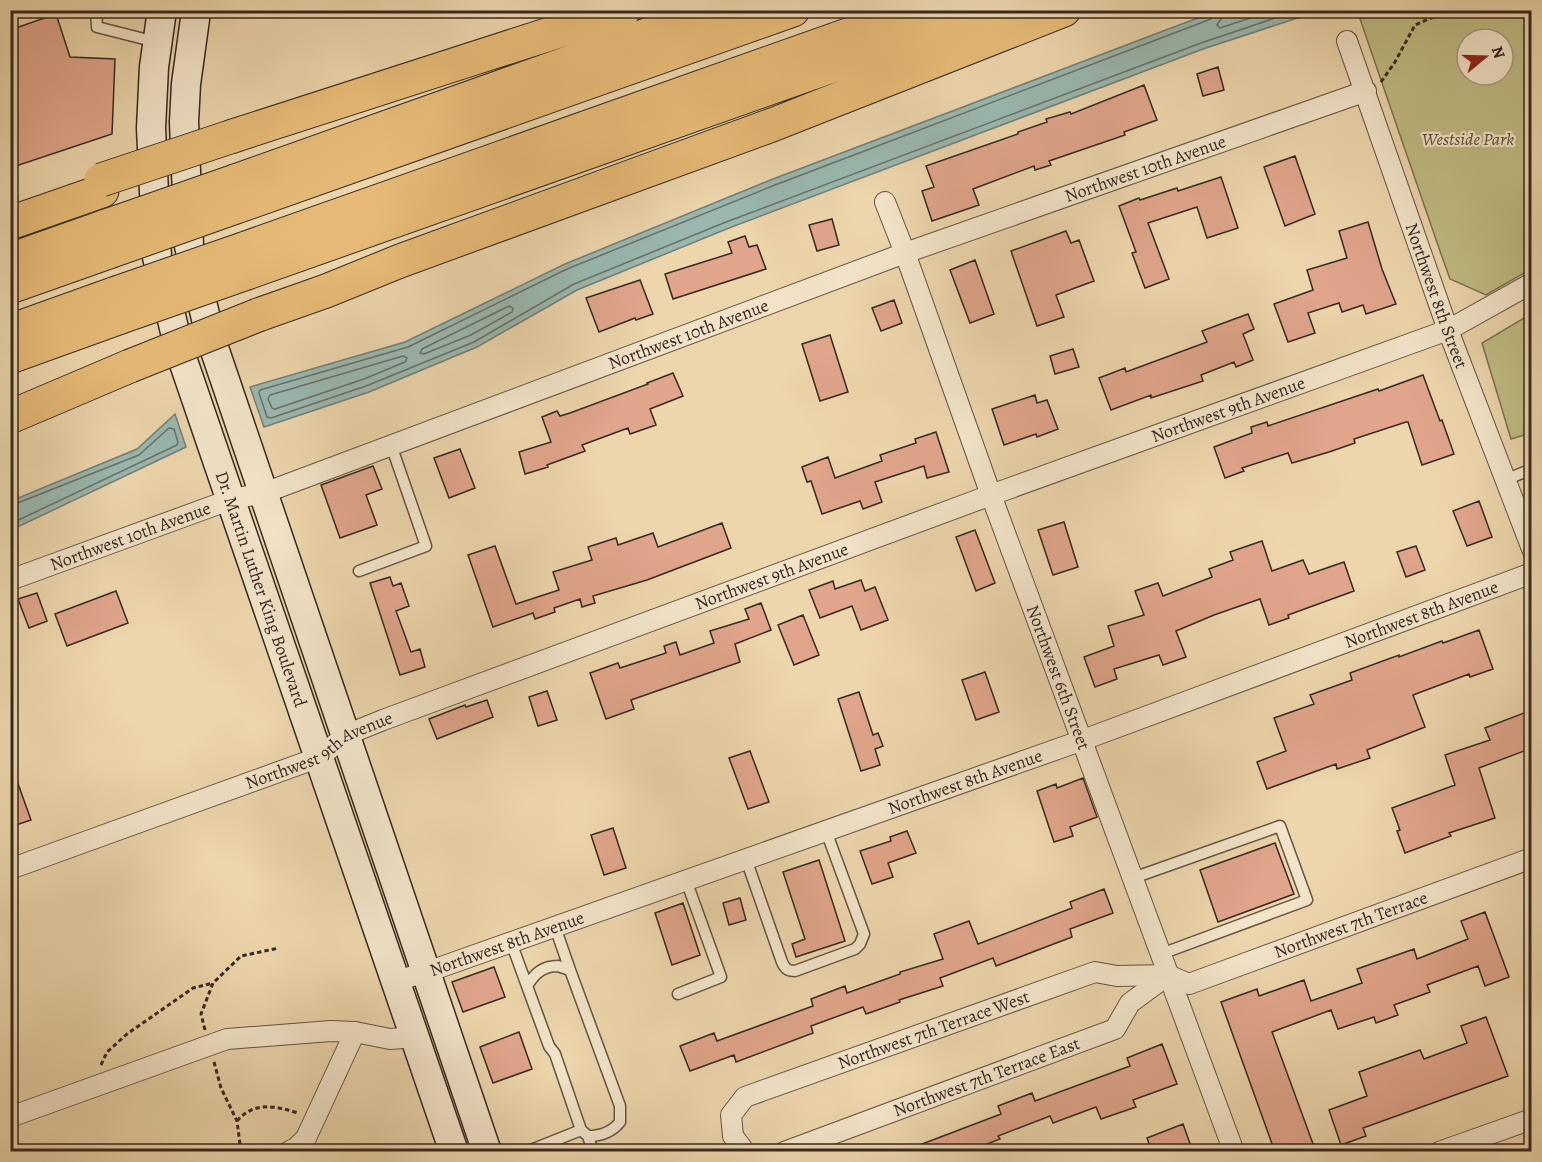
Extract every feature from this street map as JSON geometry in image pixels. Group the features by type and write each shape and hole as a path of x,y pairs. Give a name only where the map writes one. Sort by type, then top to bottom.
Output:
{"highway":[{"path":"10,223 101,186 233,140 288,117 364,95 624,10"},
{"path":"236,194 717,10"},
{"path":"10,260 107,239 236,194 793,10"},
{"path":"245,261 918,10"},
{"path":"10,331 118,305 990,10"},
{"path":"10,394 129,359 256,311 324,282 400,261 750,133 1064,10"},
{"path":"10,207 101,186"},
{"path":"10,287 107,239"},
{"path":"10,357 118,305"},
{"path":"10,417 129,359"}],"main road":[{"name":"Dr. Martin Luther King Boulevard","path":"162,10 151,128 157,257 179,349 454,1152"},
{"name":"Dr. Martin Luther King Boulevard","path":"194,10 184,122 189,246 210,336 487,1152"}],"street":[{"name":"Northwest 8th Street","path":"1347,41 1373,86 1448,330 1532,549"},
{"name":"Northwest 10th Avenue","path":"10,580 232,499 264,493 905,253 1373,86"},
{"name":"Northwest 6th Street","path":"885,202 1234,1152"},
{"name":"Northwest 9th Avenue","path":"10,869 320,757 346,735 991,495 1448,330 1532,283"},
{"name":"Northwest 8th Avenue","path":"396,981 1083,740 1532,573"},
{"name":"Northwest 7th Terrace","path":"1168,975 1189,984 1532,858"},
{"name":"Northwest 7th Terrace West","path":"745,1152 733,1136 731,1115 745,1097 1095,972 1117,976 1168,975"},
{"name":"Northwest 7th Terrace East","path":"784,1152 1115,1029 1130,1003 1168,975"},
{"path":"10,1117 227,1039 331,1031 355,1032 390,1039 415,1037"},
{"path":"288,1152 306,1138 355,1032"},
{"path":"1439,1152 1460,1148 1532,1119"}],"lane":[{"path":"96,10 97,27 158,42"},
{"path":"359,571 426,546 391,446"},
{"path":"1505,480 1532,469"},
{"path":"1133,879 1280,826 1307,900 1161,954"},
{"path":"746,859 784,968 795,971 855,949 863,939 864,934 826,831"},
{"path":"678,994 721,977 686,880"},
{"path":"526,1152 585,1133 604,1134 614,1129 620,1122 621,1113 555,927"},
{"path":"511,942 549,1046 555,1054 594,1152"},
{"path":"527,986 537,973 547,967 570,969"},
{"path":"1522,1152 1532,1148"}],"path":[{"path":"1373,86 1395,62 1415,25 1449,10"},
{"path":"91,1087 107,1052 127,1034 193,988 213,983"},
{"path":"237,1121 246,1110 268,1106 315,1119"}],"green space":[{"name":"Westside Park","path":"1382,11 1531,11 1531,269 1486,295 1450,279 1360,19"},
{"path":"1531,314 1531,433 1511,439 1482,343"}],"water":[{"path":"1216,11 1319,11 1203,49 729,228 577,290 477,347 369,392 264,427 250,387 405,342 565,264 773,179"},
{"path":"175,414 186,447 11,530 11,501 137,449"}],"building":[{"path":"56,14 70,57 115,59 112,134 10,168 10,30"},
{"path":"1218,67 1224,90 1203,96 1197,74"},
{"path":"1144,85 1157,120 1124,132 1125,135 1049,161 1051,165 1035,170 1034,166 973,189 979,205 932,221 922,191 934,187 926,166 1018,134 1018,132 1047,122 1046,119 1070,112 1071,114"},
{"path":"1295,156 1315,214 1285,226 1264,167"},
{"path":"1221,177 1238,228 1207,238 1197,207 1148,223 1169,279 1145,288 1132,253 1136,252 1119,206 1139,198 1140,200 1177,188 1178,191"},
{"path":"832,219 839,245 817,251 809,225"},
{"path":"1368,222 1382,269 1396,304 1366,314 1363,305 1342,312 1339,303 1308,313 1315,333 1288,342 1274,304 1313,290 1307,270 1347,258 1339,231"},
{"path":"1066,231 1071,243 1079,240 1094,281 1056,295 1064,317 1037,326 1011,251"},
{"path":"745,236 749,247 757,245 766,269 673,299 665,274 732,253 728,242"},
{"path":"975,260 994,314 970,323 950,270"},
{"path":"640,280 653,314 636,320 635,318 599,332 586,298"},
{"path":"894,300 902,323 881,331 872,308"},
{"path":"1248,314 1254,329 1243,334 1253,360 1236,367 1234,362 1201,375 1203,381 1151,398 1151,395 1111,410 1099,378 1125,368 1126,372 1207,342 1202,331"},
{"path":"830,335 848,392 820,401 802,344"},
{"path":"1073,349 1079,367 1055,374 1050,356"},
{"path":"673,373 683,396 650,409 656,425 630,434 628,428 582,445 585,451 525,474 519,452 551,442 542,417 557,411 560,416 570,413"},
{"path":"1423,375 1454,454 1422,465 1408,422 1406,422 1354,439 1355,443 1329,452 1292,463 1288,453 1242,468 1244,471 1225,478 1214,447 1252,433 1251,427 1267,422 1268,426"},
{"path":"1035,395 1037,403 1047,400 1058,429 1004,445 992,409"},
{"path":"936,432 949,472 927,478 924,466 875,482 882,502 863,509 860,501 822,514 811,481 807,482 802,467 828,457 835,478 882,461 880,455 916,443 915,439"},
{"path":"460,449 475,488 449,498 434,458"},
{"path":"373,466 382,489 366,495 377,525 340,538 321,485"},
{"path":"1479,501 1492,537 1467,546 1453,511"},
{"path":"1064,522 1078,567 1053,575 1038,530"},
{"path":"722,523 731,548 647,580 593,596 595,603 582,607 580,599 554,608 555,612 535,619 533,613 493,627 468,555 495,546 516,604 559,590 553,572 592,560 588,547 616,538 618,545 653,533 658,547"},
{"path":"975,530 995,583 976,591 956,537"},
{"path":"1262,541 1272,571 1303,560 1309,574 1344,562 1354,591 1288,615 1289,618 1269,625 1260,599 1214,615 1176,631 1186,657 1163,665 1159,655 1114,669 1117,679 1095,687 1084,657 1114,646 1108,626 1144,615 1135,591 1158,583 1163,596 1212,577 1209,569 1233,560 1230,552"},
{"path":"1416,546 1425,570 1406,577 1397,552"},
{"path":"390,577 393,586 401,583 409,606 396,611 411,652 420,649 425,667 400,675 370,583"},
{"path":"861,580 865,591 875,587 888,620 861,630 852,606 820,618 809,590 833,581 835,589"},
{"path":"116,591 128,623 67,646 55,614"},
{"path":"37,593 47,621 29,628 18,599"},
{"path":"761,603 771,630 735,644 740,662 631,700 634,709 606,719 590,673 618,663 620,668 666,653 664,646 676,642 680,655 714,643 710,631 749,619 745,609"},
{"path":"803,615 819,655 794,665 778,625"},
{"path":"1479,630 1493,669 1470,677 1469,674 1413,695 1425,727 1367,750 1370,758 1337,769 1336,764 1267,789 1257,762 1286,751 1274,718 1314,704 1310,695 1352,680 1350,673"},
{"path":"985,672 999,712 976,720 962,680"},
{"path":"547,691 557,720 538,726 529,697"},
{"path":"859,692 873,735 878,733 883,746 875,749 880,765 861,771 838,699"},
{"path":"487,700 493,717 437,739 429,719 465,705 466,707"},
{"path":"1532,710 1532,748 1479,768 1495,818 1449,833 1451,836 1405,853 1392,808 1455,785 1445,755 1490,740 1485,728"},
{"path":"750,751 769,802 748,809 729,758"},
{"path":"10,767 12,767 31,820 10,827"},
{"path":"1083,778 1097,817 1070,827 1073,836 1054,842 1037,791 1056,784 1057,788"},
{"path":"613,828 626,868 604,875 591,835"},
{"path":"907,831 916,853 888,863 893,877 872,884 860,851 891,841 890,837"},
{"path":"1275,843 1294,894 1218,922 1200,870"},
{"path":"819,860 845,941 796,957 792,944 805,939 783,872"},
{"path":"1104,889 1113,913 1070,929 1072,937 996,966 993,958 940,978 943,986 899,1000 900,1002 866,1014 863,1007 811,1026 813,1033 736,1062 734,1055 690,1071 680,1046 714,1033 717,1041 813,1006 811,999 845,986 847,993 900,974 900,972 943,959 934,934 969,921 978,944 1072,908 1070,902"},
{"path":"740,898 746,920 729,925 723,903"},
{"path":"683,903 700,955 672,965 655,913"},
{"path":"1485,912 1509,977 1485,986 1478,966 1427,985 1430,992 1394,1005 1398,1015 1376,1023 1374,1017 1338,1029 1331,1010 1272,1032 1316,1152 1275,1152 1221,1002 1257,989 1259,996 1304,980 1311,1001 1362,983 1357,969 1414,949 1417,959 1468,939 1461,921"},
{"path":"494,967 505,997 463,1012 452,982"},
{"path":"1486,1017 1508,1076 1363,1128 1366,1136 1341,1145 1329,1110 1367,1096 1359,1072 1420,1050 1424,1059 1467,1043 1461,1026"},
{"path":"519,1032 532,1069 493,1083 480,1047"},
{"path":"1162,1044 1177,1084 1133,1100 1136,1107 1101,1119 1096,1107 1053,1123 1050,1116 998,1136 1000,1139 967,1152 901,1152 1001,1114 998,1106 1032,1093 1035,1101 1130,1066 1127,1058"},
{"path":"1183,1124 1193,1152 1152,1152 1147,1138"}]}
